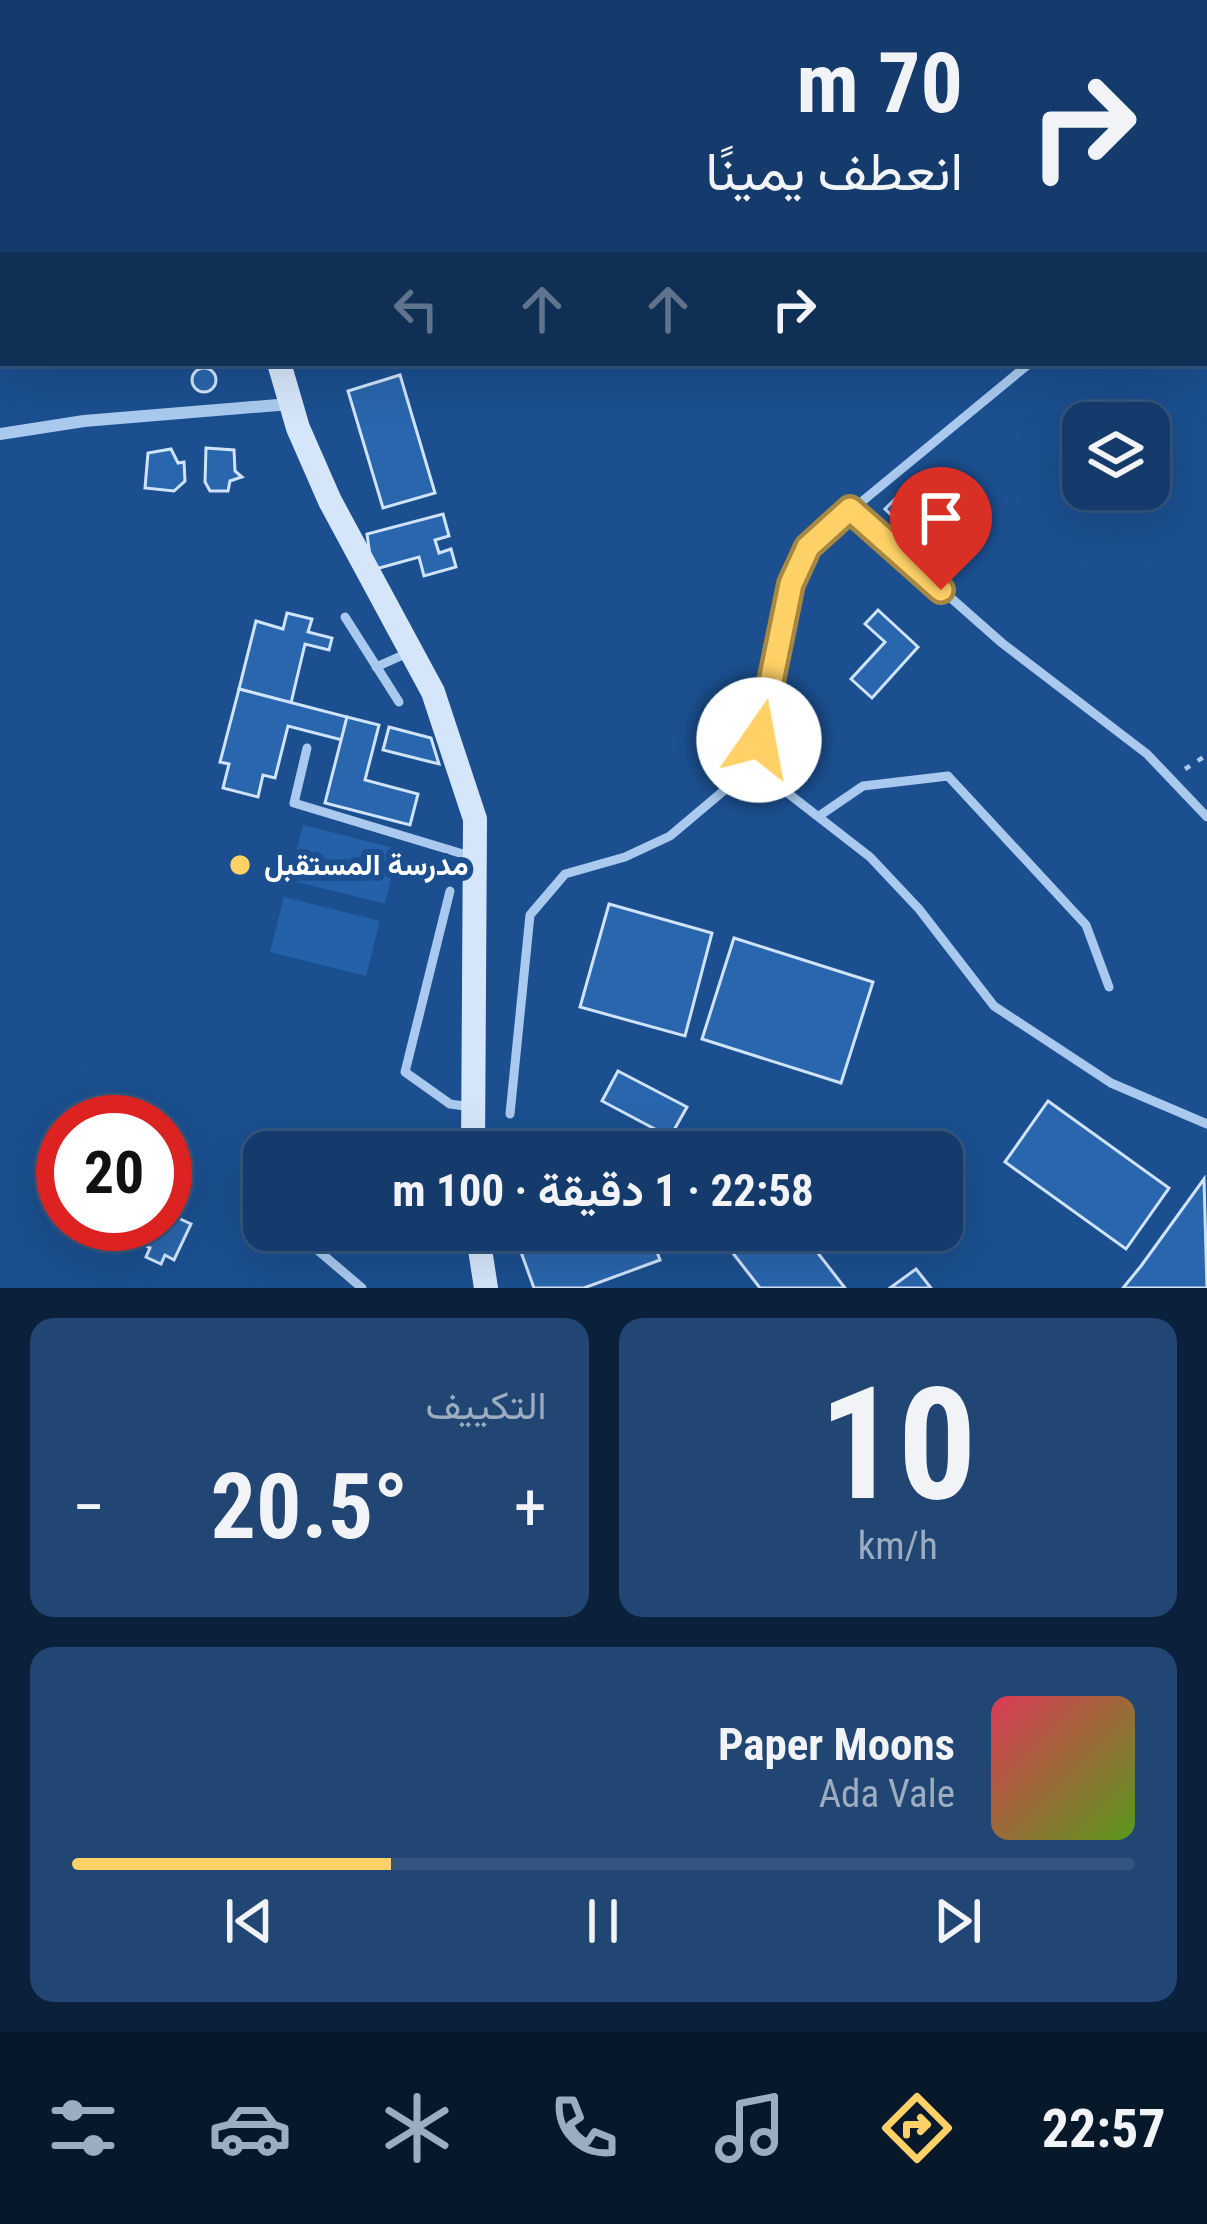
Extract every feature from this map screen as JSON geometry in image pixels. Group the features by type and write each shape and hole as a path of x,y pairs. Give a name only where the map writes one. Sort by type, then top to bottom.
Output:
{"street":[{"path":"280,366 290,404 330,501 433,692 475,819 473,1131"},
{"path":"0,434 83,421 290,404"},
{"path":"486,1251 486,1288"}],"lane":[{"path":"510,1114 530,915 565,874 626,857 670,836 753,766 791,584 808,547 1026,366"},
{"path":"850,509 1002,643 1147,754 1207,818"},
{"path":"345,617 399,702"},
{"path":"376,667 410,652"},
{"path":"307,748 294,803 473,857"},
{"path":"753,766 870,857 919,909 994,1006 1052,1049 1111,1083 1207,1124"},
{"path":"819,816 863,786 948,776 1086,925 1109,987"},
{"path":"450,891 405,1072 450,1104 472,1107"},
{"path":"319,1251 362,1288"}],"path":[{"path":"1170,779 1207,755"}],"shaded area":[{"path":"303,825 398,849 385,904 289,880"},
{"path":"284,897 380,921 366,976 270,952"}],"building":[{"path":"204,368 216,380 204,392 192,380"},
{"path":"400,375 435,493 383,508 348,391"},
{"path":"206,448 234,450 235,471 242,477 230,481 228,491 210,491 205,482"},
{"path":"171,449 178,463 184,462 185,481 174,491 145,488 148,453"},
{"path":"900,494 940,533 925,548 885,509"},
{"path":"443,514 449,536 435,540 439,553 451,549 456,567 424,576 419,557 372,570 367,534"},
{"path":"878,610 918,647 872,698 851,679 885,642 865,624"},
{"path":"287,613 312,619 308,632 332,638 329,650 305,644 291,703 239,689 256,621 283,629"},
{"path":"239,689 347,717 342,740 288,726 275,778 263,775 258,797 223,788 229,764 220,762"},
{"path":"347,717 379,725 365,780 418,794 410,825 325,803"},
{"path":"389,727 431,738 439,764 383,750"},
{"path":"609,904 712,933 685,1036 580,1007"},
{"path":"734,938 873,982 841,1083 702,1039"},
{"path":"618,1071 687,1107 673,1131 659,1131 602,1101"},
{"path":"1048,1101 1169,1188 1126,1249 1005,1162"},
{"path":"1204,1179 1207,1288 1123,1288 1141,1266"},
{"path":"149,1251 178,1251 174,1260 165,1255 161,1264 146,1257"},
{"path":"521,1251 657,1251 660,1260 584,1288 534,1288"},
{"path":"731,1251 816,1251 845,1288 760,1288"},
{"path":"916,1269 931,1288 890,1288"}],"place":[{"name":"مدرسة المستقبل","path":"240,865"}],"route":[{"path":"759,740 791,584 808,547 850,509 941,590"}]}
